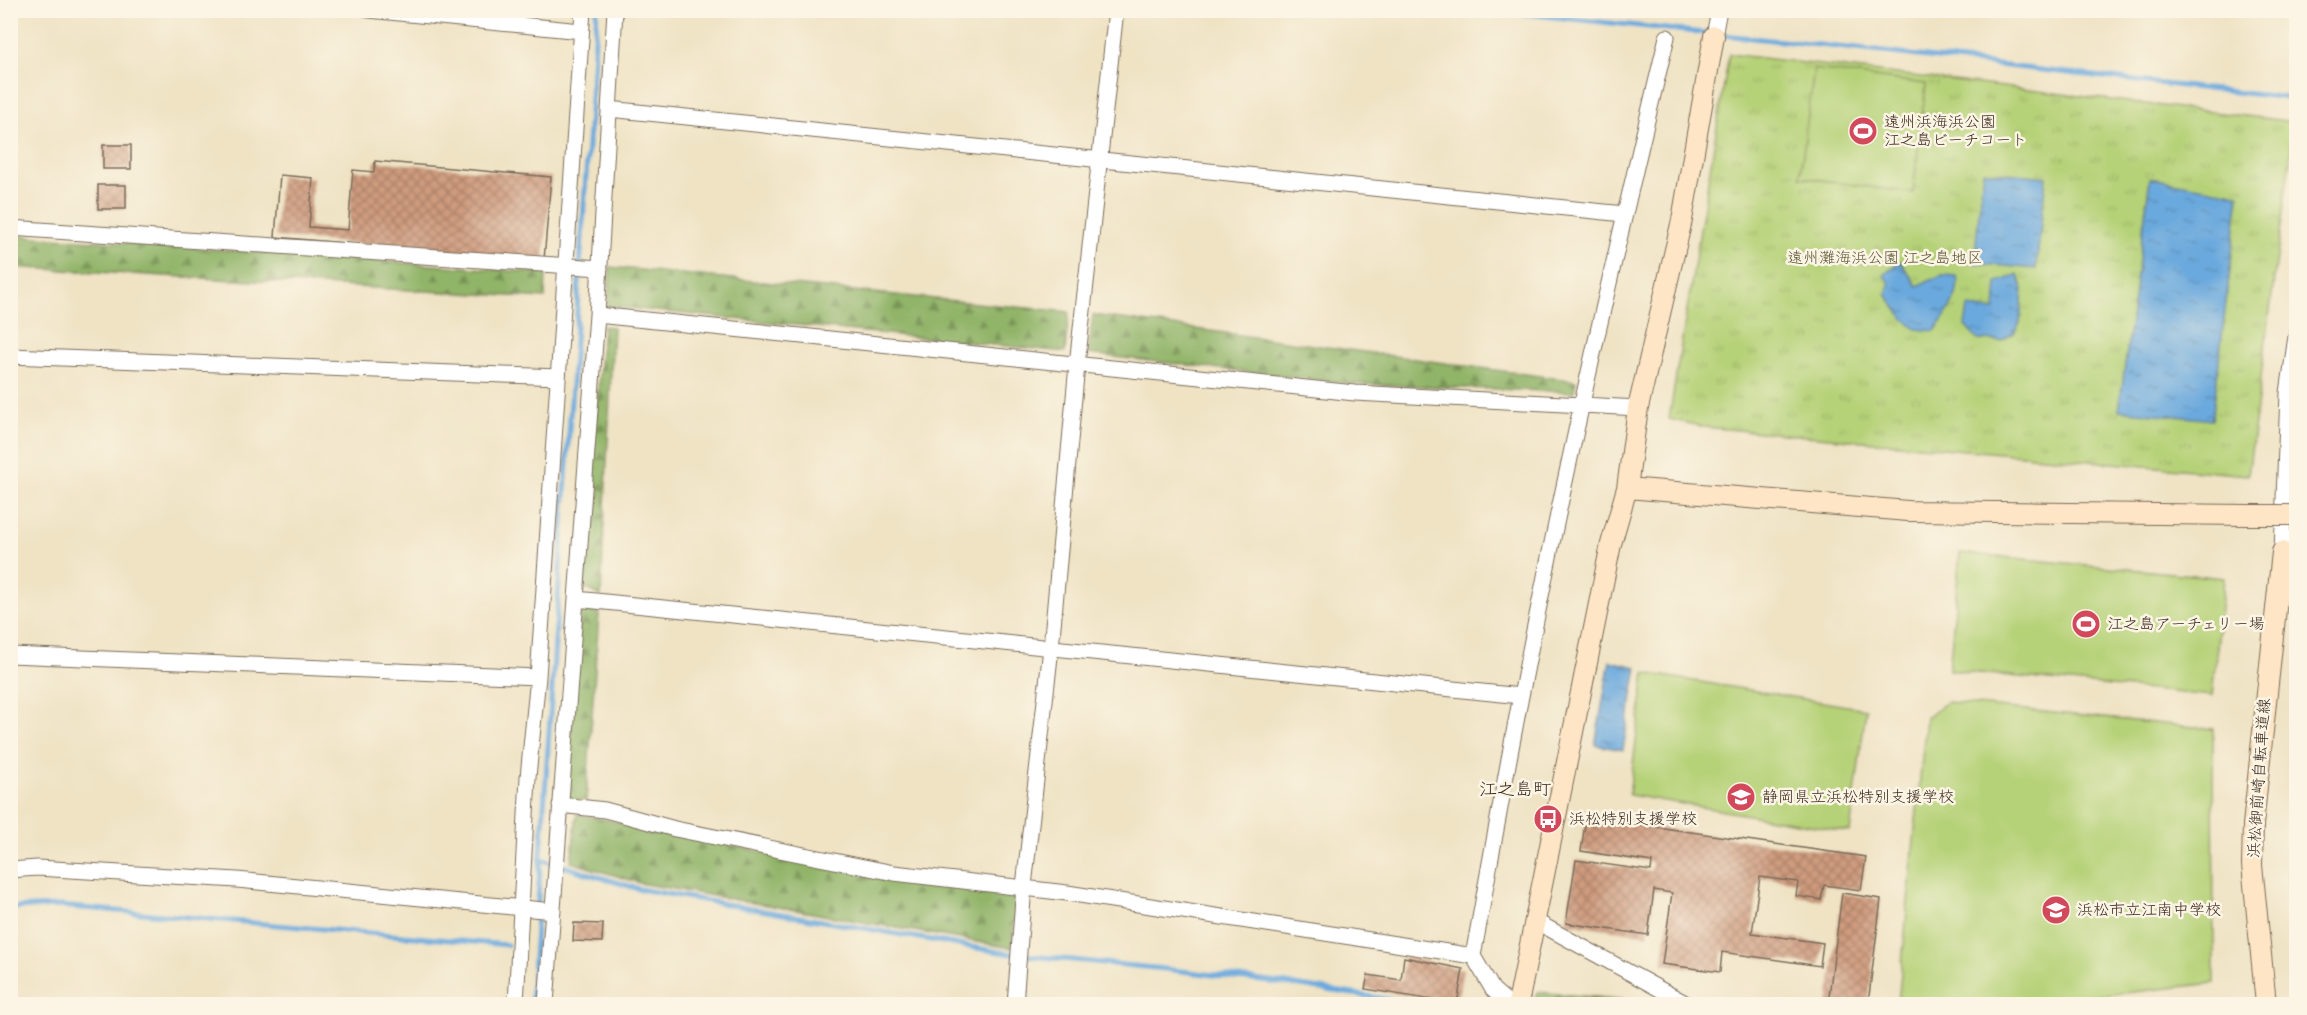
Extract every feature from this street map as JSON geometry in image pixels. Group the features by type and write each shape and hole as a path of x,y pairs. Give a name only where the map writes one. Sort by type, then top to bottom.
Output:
{"street":[{"path":"369,10 581,31"},
{"path":"546,1005 528,777 538,677 583,10"},
{"path":"516,1005 560,806 597,315 615,10"},
{"path":"1015,1005 1024,886 1051,648 1077,365 1116,10"},
{"path":"1518,1005 1611,544 1628,488 1638,408 1682,220 1719,10"},
{"path":"1509,1005 1493,990 1473,956 1521,696 1582,404 1624,214 1667,37"},
{"path":"609,109 1624,214"},
{"path":"10,228 600,268"},
{"path":"597,315 1355,393 1638,408"},
{"path":"2282,552 2288,393 2296,336"},
{"path":"10,356 558,377"},
{"path":"1628,488 1908,511 2296,515"},
{"name":"浜松御前崎自転車道線","path":"2266,1005 2252,865 2253,825 2282,552"},
{"path":"576,598 1521,696"},
{"path":"10,655 538,677"},
{"path":"560,806 605,810 675,829 894,873 1024,886 1473,956"},
{"path":"10,870 37,868 237,880 538,910"},
{"path":"1534,921 1687,1005"}],"green space":[{"name":"遠州灘海浜公園 江之島地区","path":"1729,54 2295,122 2248,475 1704,427 1669,419"},
{"name":"遠州浜海浜公園 江之島ビーチコート","path":"1814,69 1926,84 1913,193 1800,177"},
{"path":"10,235 546,273 545,298 11,267"},
{"path":"610,267 1069,312 1065,352 608,306"},
{"path":"1093,315 1576,381 1574,392 1355,384 1088,354"},
{"path":"603,326 613,327 601,596 583,587"},
{"name":"江之島アーチェリー場","path":"1960,553 2224,578 2212,696 1949,670"},
{"path":"580,610 599,613 586,801 566,798"},
{"path":"1645,673 1866,709 1850,832 1629,795"},
{"name":"浜松市立江南中学校","path":"1947,702 2213,729 2214,983 2024,1004 1898,1004 1926,718"},
{"path":"577,814 866,873 1007,892 1016,898 1012,948 640,883 571,862"},
{"path":"1537,992 1652,1002 1657,1004 1533,1004"}],"water":[{"path":"1983,171 2046,177 2036,269 1974,263"},
{"path":"2150,178 2239,194 2212,420 2119,410"},
{"path":"1900,261 1917,286 1942,275 1957,276 1955,298 1935,331 1916,329 1903,318 1886,294 1890,284 1884,275"},
{"path":"2018,275 2023,289 2020,323 2014,333 2001,341 1978,340 1965,326 1968,307 1995,310 1997,282"},
{"path":"1610,661 1637,667 1623,750 1595,745"},
{"path":"2296,765 2296,977 2288,918 2290,838"}],"building":[{"path":"103,145 131,145 131,169 103,169"},
{"path":"375,161 551,177 544,260 275,237 280,175 313,178 309,227 348,230 353,170 374,172"},
{"path":"98,185 126,185 126,209 98,209"},
{"path":"1586,817 1866,857 1861,890 1824,885 1821,900 1796,896 1798,882 1760,877 1752,933 1823,943 1820,966 1722,952 1720,972 1662,964 1672,893 1654,890 1648,935 1566,923 1576,860 1651,871 1652,862 1581,851"},
{"path":"1842,893 1881,899 1868,1004 1828,1004"},
{"path":"574,923 603,924 602,942 573,941"},
{"path":"1404,957 1463,969 1457,1004 1365,989 1368,975 1401,980"},
{"path":"2167,1001 2167,1004 2149,1004 2149,1003"}],"waterway":[{"path":"531,1004 597,10"},
{"path":"1489,10 2296,99"},
{"path":"540,859 639,889 1011,954 1165,969 1419,1004"},
{"path":"10,908 60,906 507,945"},
{"path":"1542,1004 1571,1004"}],"place":[{"name":"遠州浜海浜公園 江之島ビーチコート","path":"1863,131"},
{"name":"江之島アーチェリー場","path":"2086,624"},
{"name":"静岡県立浜松特別支援学校","path":"1741,797"},
{"name":"浜松特別支援学校","path":"1548,819"},
{"name":"浜松市立江南中学校","path":"2056,910"}],"district":[{"name":"江之島町","path":"1515,789"}]}
